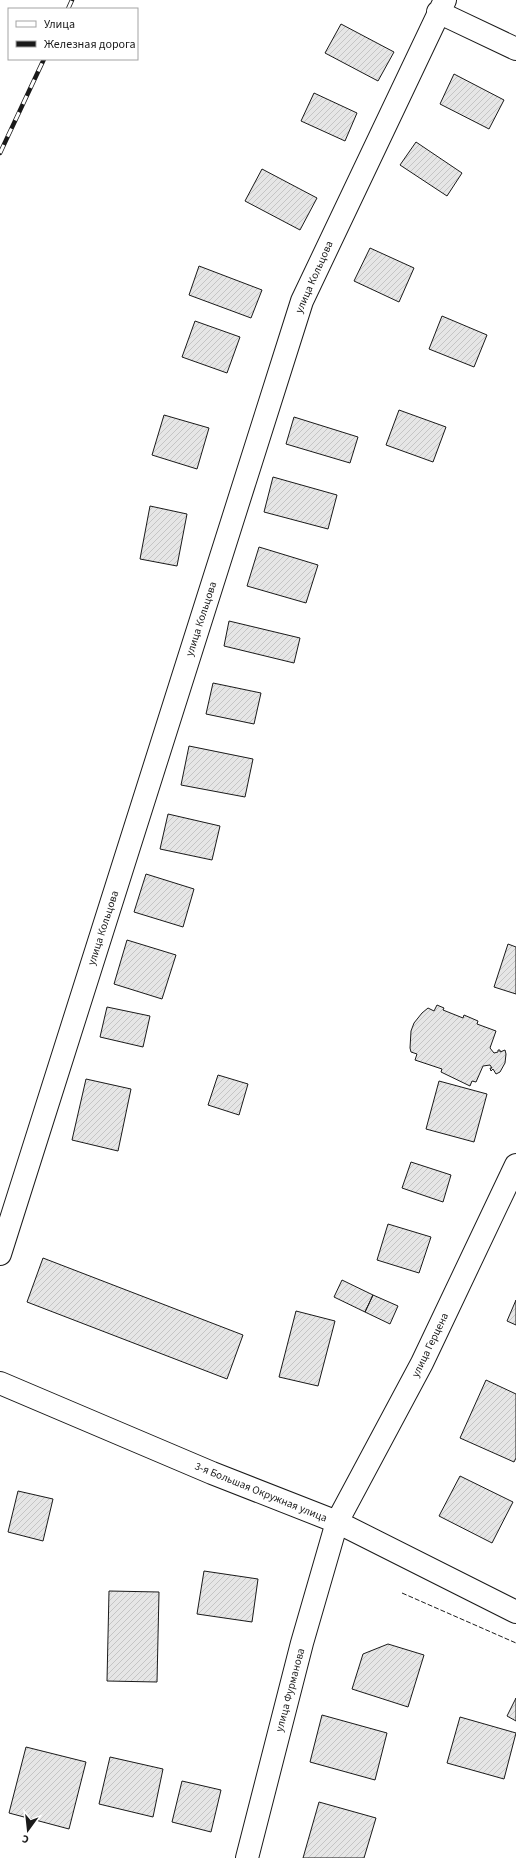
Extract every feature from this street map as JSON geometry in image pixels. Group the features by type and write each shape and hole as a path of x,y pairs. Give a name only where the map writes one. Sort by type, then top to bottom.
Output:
{"street":[{"path":"441,6 516,49"},
{"name":"улица Кольцова","path":"0,1254 302,301 441,6"},
{"name":"улица Герцена","path":"337,1522 422,1362 516,1165"},
{"name":"3-я Большая Окружная улица","path":"0,1384 212,1473 337,1522 516,1612"},
{"name":"улица Фурманова","path":"246,1858 302,1643 337,1522"}],"building":[{"path":"341,24 394,52 378,81 325,53"},
{"path":"454,74 504,100 489,129 440,104"},
{"path":"314,93 357,113 345,141 301,121"},
{"path":"416,142 462,173 447,196 400,165"},
{"path":"262,169 317,198 300,230 245,201"},
{"path":"370,248 414,268 399,302 354,281"},
{"path":"199,266 262,290 251,318 189,295"},
{"path":"442,316 487,335 474,367 429,349"},
{"path":"195,321 240,337 227,373 182,357"},
{"path":"399,410 446,427 433,462 386,445"},
{"path":"164,415 209,428 197,469 152,455"},
{"path":"294,417 358,437 350,463 286,444"},
{"path":"273,477 337,495 328,529 264,512"},
{"path":"150,506 187,514 177,566 140,559"},
{"path":"259,547 318,565 306,603 247,586"},
{"path":"229,621 300,638 294,663 224,646"},
{"path":"213,683 261,693 254,724 206,714"},
{"path":"189,746 253,759 245,797 181,785"},
{"path":"168,814 220,826 212,860 160,849"},
{"path":"146,874 194,889 183,927 134,912"},
{"path":"127,940 176,955 162,999 114,984"},
{"path":"508,944 516,947 516,994 494,987"},
{"path":"437,1005 444,1008 443,1010 463,1018 464,1015 478,1021 477,1024 496,1031 490,1048 494,1053 498,1052 498,1050 500,1050 500,1052 505,1050 506,1054 505,1063 500,1072 496,1074 493,1069 491,1071 490,1068 492,1068 490,1065 483,1066 476,1082 472,1081 470,1086 441,1072 442,1069 415,1060 417,1054 411,1052 410,1048 411,1031 414,1023 428,1008 434,1011"},
{"path":"107,1007 150,1016 143,1047 100,1037"},
{"path":"218,1075 248,1084 239,1115 208,1105"},
{"path":"86,1079 131,1089 118,1151 72,1140"},
{"path":"439,1081 487,1094 474,1142 426,1129"},
{"path":"411,1162 451,1175 443,1202 402,1188"},
{"path":"388,1224 431,1237 419,1273 377,1260"},
{"path":"43,1258 243,1335 227,1379 27,1302"},
{"path":"342,1280 373,1295 365,1312 334,1297"},
{"path":"373,1295 398,1306 390,1324 365,1312"},
{"path":"516,1300 516,1325 507,1321"},
{"path":"296,1311 335,1321 318,1386 279,1377"},
{"path":"486,1380 516,1394 516,1458 514,1462 460,1438"},
{"path":"460,1476 513,1502 492,1543 439,1516"},
{"path":"18,1491 53,1499 43,1541 8,1532"},
{"path":"204,1571 258,1579 252,1622 197,1614"},
{"path":"109,1591 159,1592 157,1682 107,1681"},
{"path":"388,1644 424,1655 408,1707 352,1689 363,1654"},
{"path":"516,1698 516,1721 507,1716"},
{"path":"322,1715 387,1733 375,1780 310,1762"},
{"path":"460,1717 516,1733 504,1779 447,1763"},
{"path":"26,1747 86,1762 69,1829 9,1813"},
{"path":"110,1757 163,1769 153,1817 99,1804"},
{"path":"182,1781 221,1790 211,1832 172,1822"},
{"path":"319,1802 376,1818 364,1858 303,1858"}],"railway":[{"path":"68,8 72,0"},
{"path":"0,153 44,60"}],"fence":[{"path":"402,1593 516,1643"}]}
